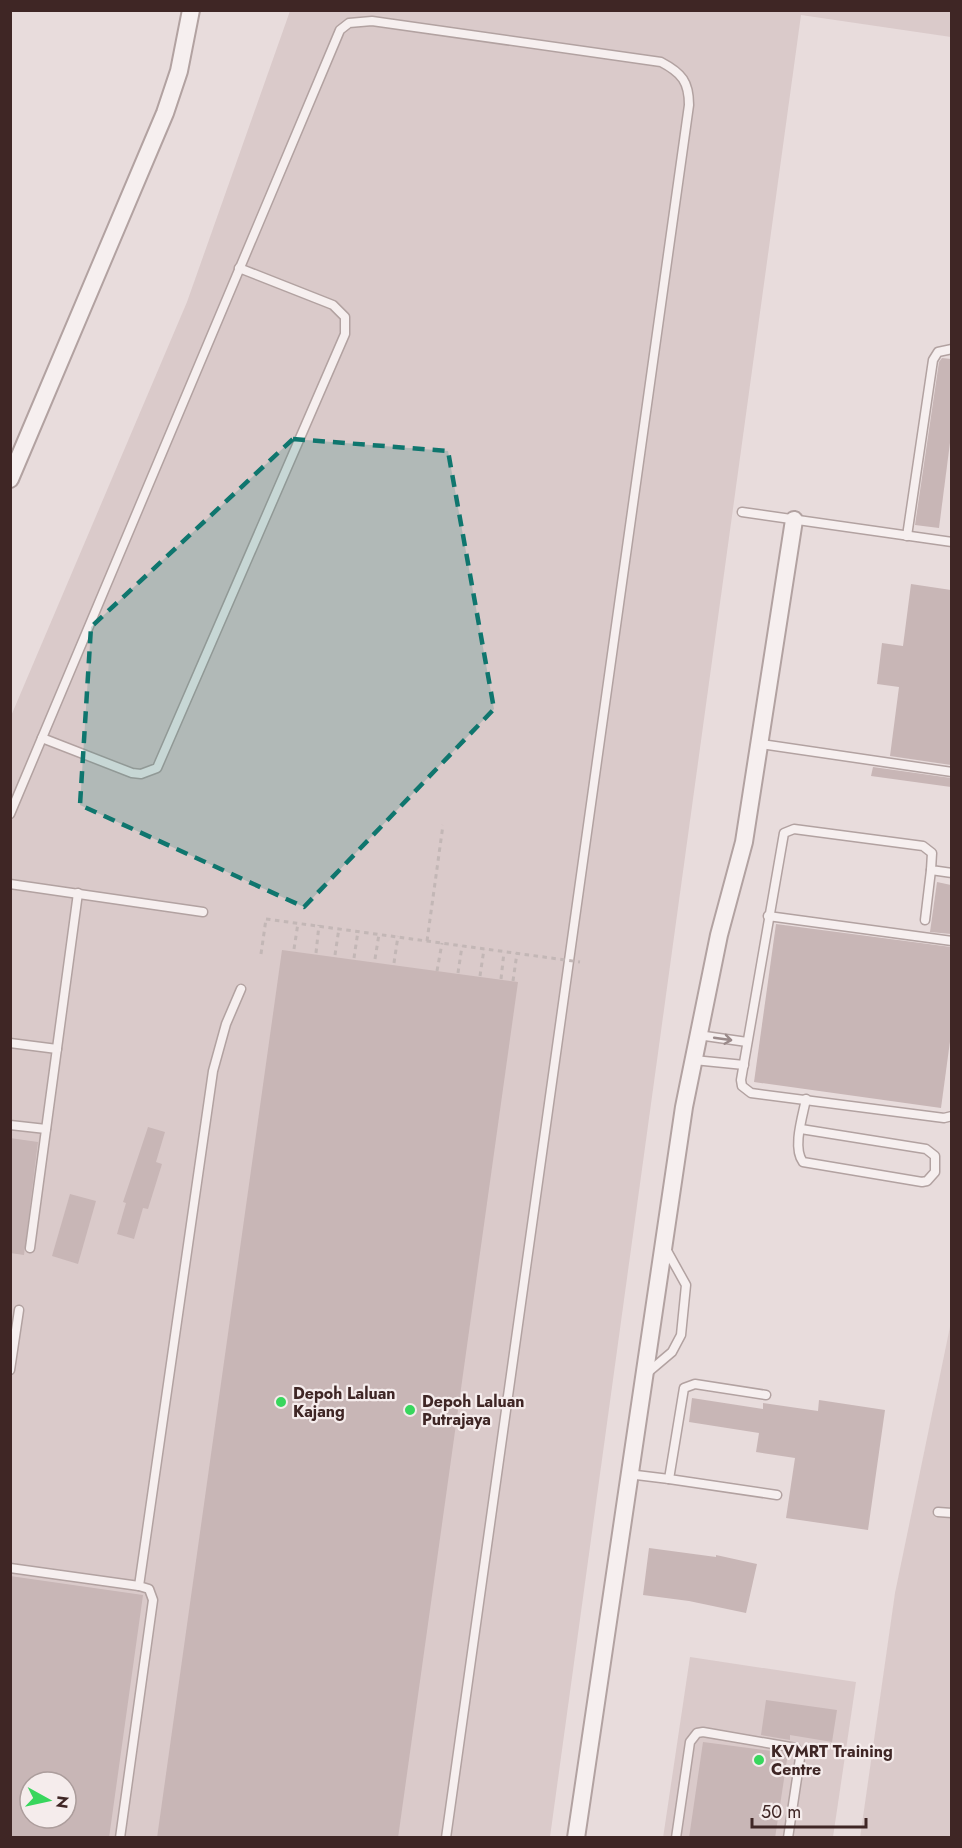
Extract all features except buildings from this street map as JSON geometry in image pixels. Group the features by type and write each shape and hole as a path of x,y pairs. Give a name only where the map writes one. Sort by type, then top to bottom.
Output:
{"street":[{"path":"10,479 165,113 179,71 191,10"},
{"path":"576,1838 684,1107 719,935 744,842 794,520"}],"lane":[{"path":"10,814 340,30 349,23 372,21 662,62 685,77 689,90 685,129 446,1838"},
{"path":"42,738 132,773 150,773 157,768 345,334 345,317 333,305 239,268"},
{"path":"907,536 933,360 938,352 951,349"},
{"path":"742,512 951,543"},
{"path":"761,744 951,771"},
{"path":"925,920 932,853 923,846 788,830 781,838 741,1080 746,1090 944,1118 951,1116"},
{"path":"931,870 951,873"},
{"path":"10,884 203,912"},
{"path":"30,1248 78,893"},
{"path":"768,916 951,941"},
{"path":"139,1586 213,1071 226,1024 241,989"},
{"path":"698,1035 747,1042"},
{"path":"10,1043 57,1049"},
{"path":"694,1060 744,1065"},
{"path":"801,1129 926,1149 935,1156 935,1172 932,1178 922,1182 808,1164 799,1157 801,1129 806,1099"},
{"path":"10,1125 46,1129"},
{"path":"645,1375 672,1352 681,1335 686,1285 664,1246"},
{"path":"11,1369 18,1310"},
{"path":"669,1479 684,1388 695,1384 766,1395"},
{"path":"628,1474 777,1495"},
{"path":"938,1512 951,1513"},
{"path":"10,1568 149,1589 153,1600 120,1838"},
{"path":"676,1838 690,1742 697,1733 703,1732 796,1748 800,1758 788,1838"}],"path":[{"path":"427,941 443,825"},
{"path":"261,954 266,919 580,962"},
{"path":"294,949 298,923"},
{"path":"316,953 320,925"},
{"path":"335,955 339,928"},
{"path":"354,958 358,931"},
{"path":"375,959 379,934"},
{"path":"394,963 398,936"},
{"path":"437,971 442,943"},
{"path":"458,973 462,946"},
{"path":"480,976 484,949"},
{"path":"501,979 504,952"},
{"path":"513,981 517,953"}],"highlighted area":[{"path":"293,439 448,451 494,709 304,907 80,805 91,627"}],"shaded area":[{"path":"290,11 951,11 951,37 801,15 550,1837 11,1838 11,716 187,302"},
{"path":"951,1322 951,1837 860,1838 895,1593"},
{"name":"KVMRT Training Centre","path":"690,1657 856,1682 833,1837 663,1838"}],"place":[{"name":"Depoh Laluan Kajang","path":"281,1402"},
{"name":"Depoh Laluan Putrajaya","path":"410,1410"},
{"name":"KVMRT Training Centre","path":"759,1760"}]}
